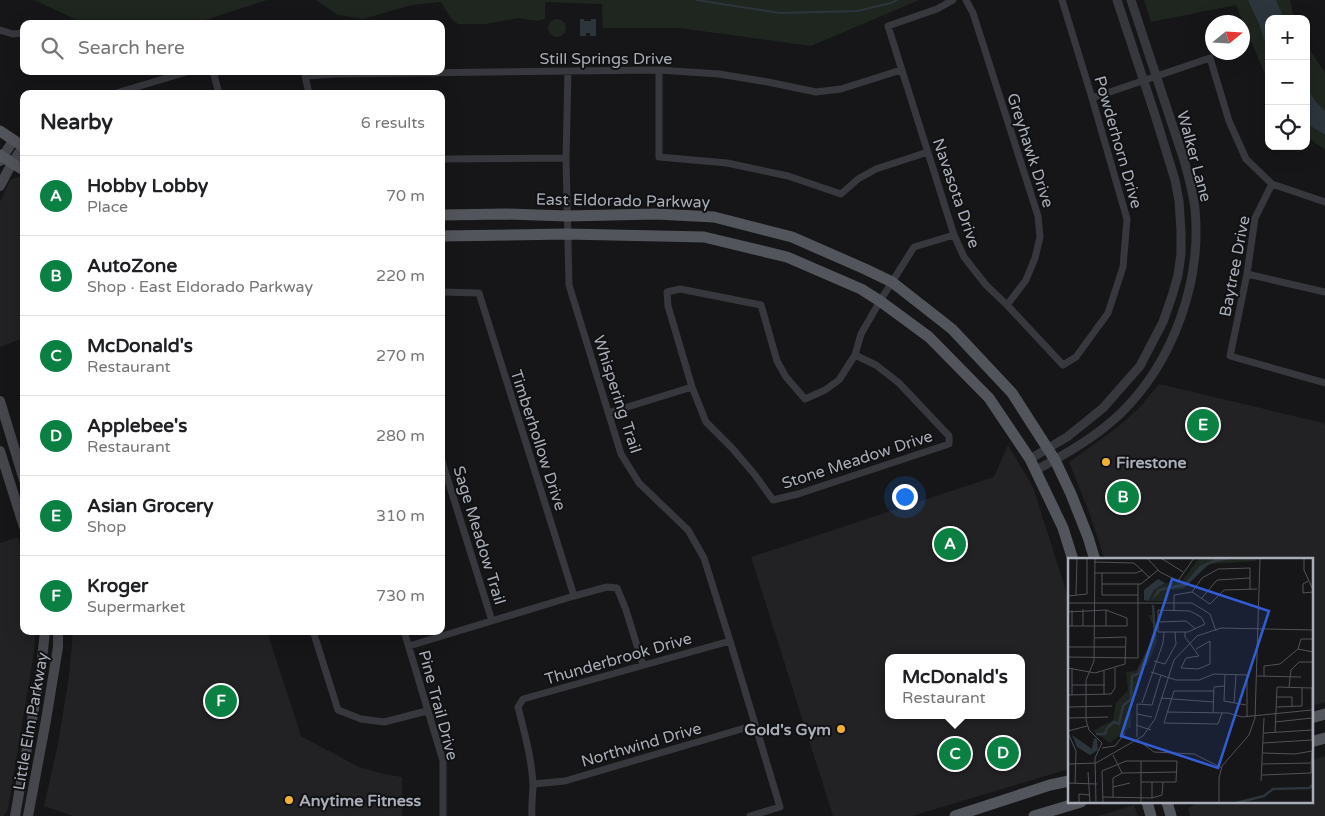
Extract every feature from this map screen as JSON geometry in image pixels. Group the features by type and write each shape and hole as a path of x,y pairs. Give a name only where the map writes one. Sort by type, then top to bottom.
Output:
{"main road":[{"path":"0,131 20,145 4,159 0,186"},
{"path":"4,159 20,168"},
{"name":"East Eldorado Parkway","path":"445,215 567,216 656,214 714,217 792,237 892,282 952,329 1012,392 1055,460 1071,494 1094,558"},
{"path":"445,236 567,234 704,237 787,257 852,285 880,301 929,337 989,398 1030,458 1063,528 1072,558"},
{"path":"0,401 20,467"},
{"path":"0,451 20,514"},
{"name":"Little Elm Parkway","path":"15,816 40,675 45,635"},
{"name":"Little Elm Parkway","path":"28,816 46,720 58,647 58,635"},
{"path":"1312,718 1325,714"},
{"path":"1312,742 1325,738"},
{"path":"955,816 1050,785 1068,781"},
{"path":"1034,816 1074,804"}],"street":[{"name":"Navasota Drive","path":"953,0 937,9 888,26 901,70 954,235 964,257 986,285 1063,365"},
{"name":"Greyhawk Drive","path":"966,0 973,13 1038,216 1040,237 1035,258 1026,280 1007,305"},
{"name":"Powderhorn Drive","path":"1062,0 1127,219 1123,267 1108,313 1076,357 1063,365"},
{"name":"Walker Lane","path":"1030,458 1068,437 1103,408 1140,366 1163,322 1174,293 1181,254 1179,201 1170,162 1117,0"},
{"name":"Walker Lane","path":"1036,470 1083,444 1120,414 1142,390 1167,350 1184,307 1194,260 1195,210 1190,183 1131,0"},
{"path":"0,30 13,34 20,33"},
{"path":"1092,98 1210,58 1229,121 1246,159 1272,184 1325,202"},
{"path":"660,70 659,157 727,163 788,176 841,194 858,179 876,169 928,152"},
{"name":"Still Springs Drive","path":"445,73 660,70 718,74 816,92 841,89 901,70"},
{"name":"Whispering Trail","path":"568,71 566,158 569,285 621,454 638,483 688,530 704,558 780,807 750,816"},
{"path":"132,90 178,75"},
{"path":"214,75 218,90"},
{"path":"305,75 308,90"},
{"path":"445,159 566,158"},
{"name":"Baytree Drive","path":"1272,184 1255,218 1247,274 1230,356 1325,383"},
{"path":"608,413 692,388 668,306 667,292 680,289 761,305 777,361 786,378 805,399 825,390 839,380 855,355 861,334 914,247 954,235"},
{"path":"1247,274 1325,292"},
{"name":"Timberhollow Drive","path":"445,292 479,293 574,596"},
{"name":"Stone Meadow Drive","path":"692,388 706,422 732,448 773,500 798,494 949,444 949,436 899,383 876,365 855,355"},
{"name":"Sage Meadow Trail","path":"445,471 492,621"},
{"path":"409,646 607,587 617,588 644,665"},
{"path":"314,635 338,710 361,719 384,722 427,711"},
{"name":"Pine Trail Drive","path":"405,635 443,761 443,816"},
{"name":"Thunderbrook Drive","path":"533,784 528,744 518,707 523,699 730,641"},
{"name":"Northwind Drive","path":"533,784 565,781 755,725"},
{"path":"532,816 533,784"}],"shaded area":[{"path":"34,0 267,0 205,20 77,20"},
{"path":"316,0 919,0 811,46 679,28 603,28 602,4 545,2 545,19 537,21 518,18 486,24 458,24 452,20 441,2 412,5 363,19 338,15"},
{"path":"1144,0 1290,0 1293,15 1265,15 1265,74 1250,39 1250,15 1240,15 1236,5 1151,22"},
{"path":"1248,0 1276,0 1282,15 1265,15 1265,42"},
{"path":"557,19 563,22 566,28 563,34 557,37 551,34 548,28 551,22"},
{"path":"580,19 591,21 591,19 596,19 596,36 590,36 590,33 586,33 586,36 580,36"},
{"path":"1310,50 1325,73 1325,149 1310,139"},
{"path":"1310,93 1325,111 1325,135 1310,126"},
{"path":"20,177 20,340 0,347 0,202 10,180"},
{"path":"1159,384 1325,425 1325,702 1312,706 1312,558 1104,558 1069,462 1114,430 1140,407"},
{"path":"1008,445 1033,487 1068,597 1068,769 912,816 833,816 751,557 994,477"},
{"path":"18,537 20,543 20,635 35,635 34,652 8,809 4,816 0,816 0,543"},
{"path":"73,635 268,635 301,736 359,767 402,777 402,816 73,816 44,806 58,744 69,676"},
{"path":"1325,756 1325,816 1190,816 1188,808 1194,804 1312,804 1312,760"},
{"path":"1134,805 1138,816 1098,816"}],"waterway":[{"path":"696,0 780,13 857,11 897,0"}],"place":[{"name":"Asian Grocery","path":"1203,425"},
{"name":"Firestone","path":"1106,462"},
{"name":"AutoZone","path":"1123,497"},
{"name":"Hobby Lobby","path":"950,544"},
{"name":"Kroger","path":"221,701"},
{"name":"Gold's Gym","path":"841,729"},
{"name":"Applebee's","path":"1003,753"},
{"name":"McDonald's","path":"955,754"},
{"name":"Anytime Fitness","path":"289,800"}]}
